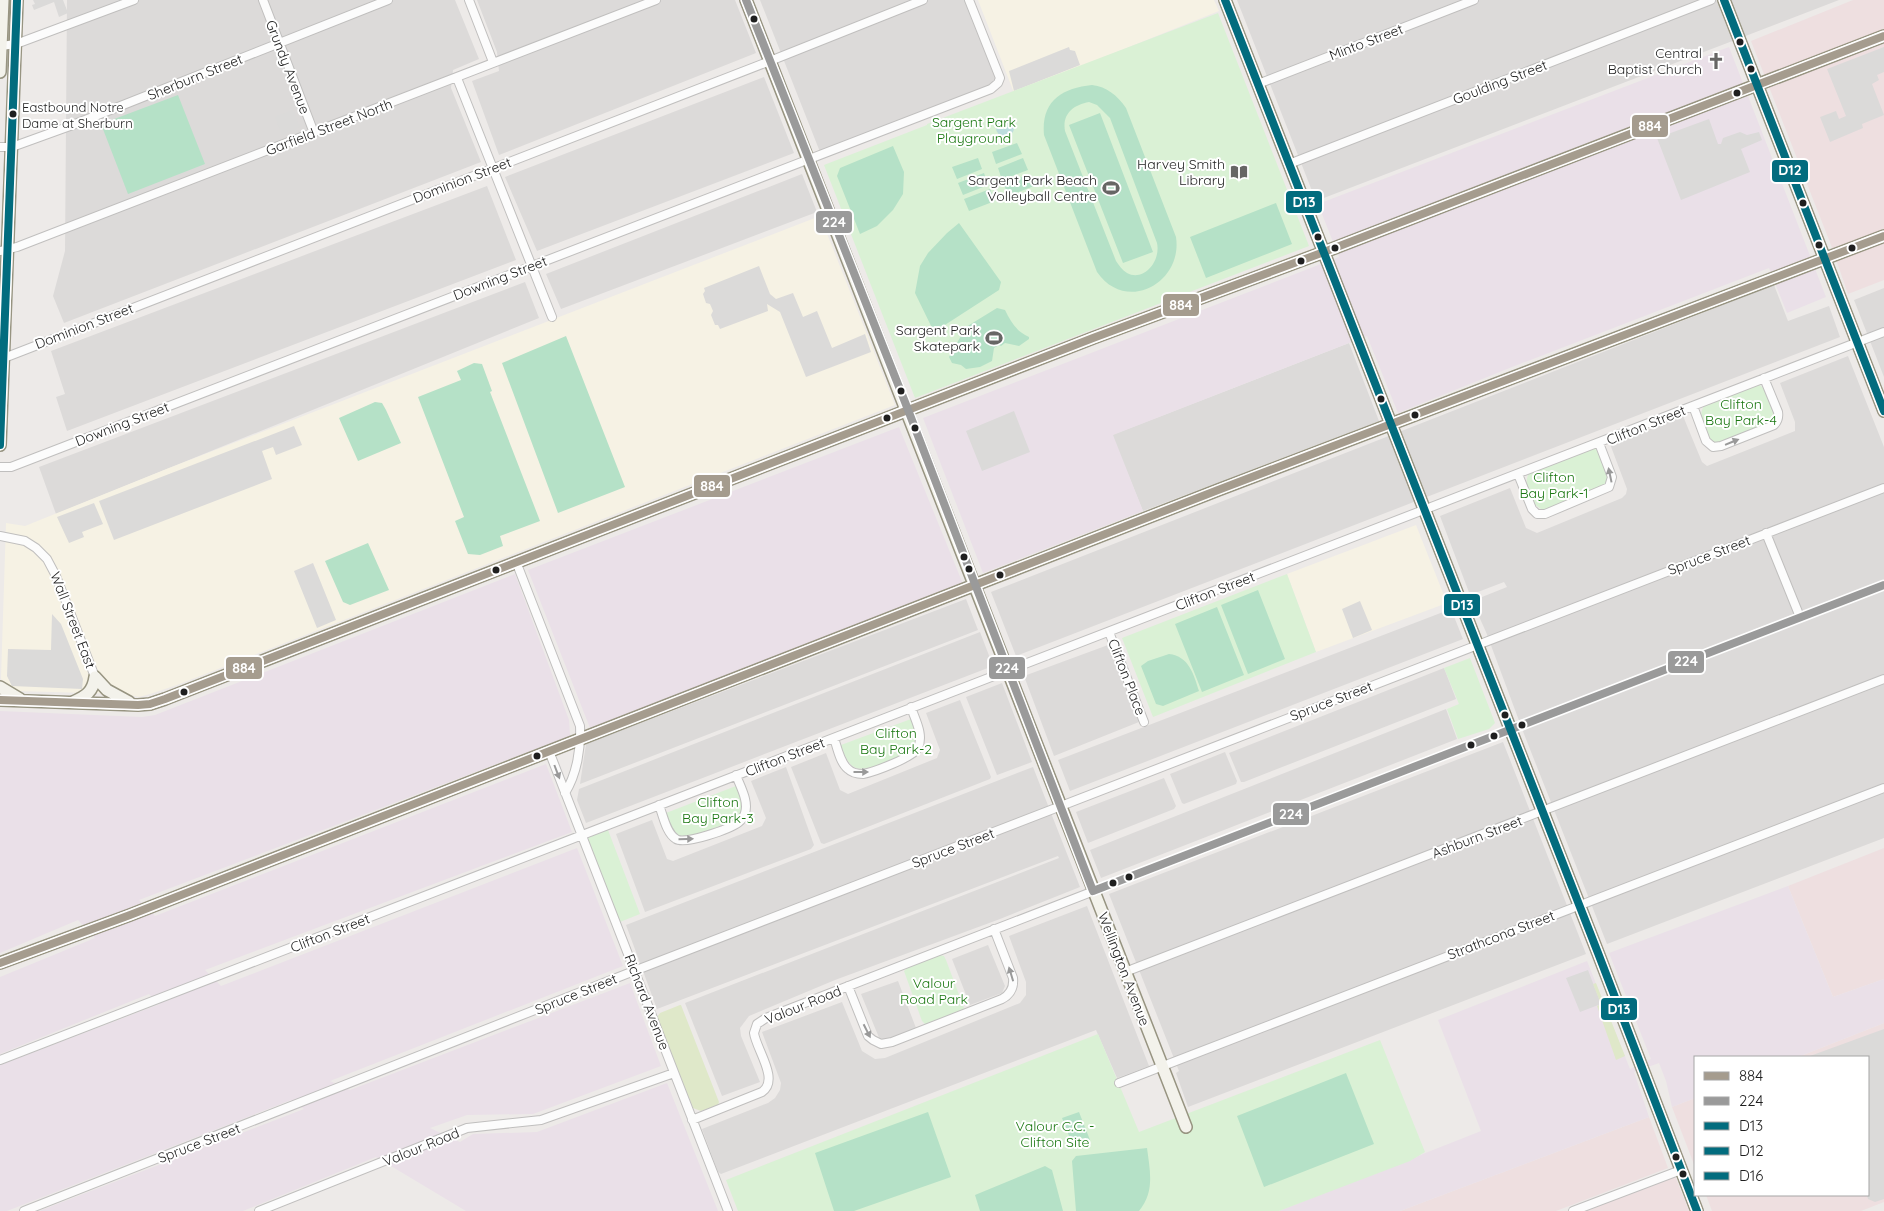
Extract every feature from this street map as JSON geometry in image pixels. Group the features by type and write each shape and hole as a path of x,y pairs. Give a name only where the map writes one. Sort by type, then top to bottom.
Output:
{"main road":[{"path":"0,72 3,0"},
{"path":"0,445 4,250 12,147 17,0"},
{"name":"Wellington Avenue","path":"746,0 1186,1127"},
{"path":"1225,0 1697,1211"},
{"path":"1724,0 1884,411"},
{"path":"0,700 138,705 165,700 1093,338 1324,252 1884,36"},
{"path":"0,962 103,925 1209,493 1884,236"},
{"path":"95,677 103,687 116,696 138,705"},
{"path":"72,702 88,695 95,677"},
{"path":"0,687 6,692 18,696 21,700"}],"street":[{"path":"1,46 16,44 134,0"},
{"name":"Grundy Avenue","path":"263,0 314,133"},
{"name":"Sherburn Street","path":"0,147 12,147 388,0"},
{"path":"469,0 493,62"},
{"name":"Garfield Street North","path":"4,250 314,133 656,0"},
{"name":"Dominion Street","path":"2,358 923,0"},
{"name":"Downing Street","path":"0,467 10,468 37,458 991,89 998,83 1000,78 969,0"},
{"name":"Minto Street","path":"1258,84 1474,0"},
{"name":"Goulding Street","path":"1289,164 1711,0"},
{"path":"457,78 552,317"},
{"name":"Clifton Street","path":"0,1060 1884,332"},
{"name":"Clifton Street","path":"1693,406 1706,441 1713,447 1721,446 1774,425 1777,422 1778,412 1764,378"},
{"name":"Clifton Street","path":"1518,474 1532,509 1538,514 1545,514 1610,488 1612,477 1599,443"},
{"name":"Spruce Street","path":"24,1211 634,971 1884,488"},
{"path":"1766,533 1800,616"},
{"name":"Wall Street East","path":"0,536 24,541 36,548 47,559 56,576 95,677"},
{"path":"517,564 580,726 581,739 571,784 565,794"},
{"name":"Valour Road","path":"692,1120 762,1092 767,1088 769,1076 754,1033 756,1026 761,1021 1800,616 1884,585"},
{"name":"Clifton Place","path":"1109,632 1144,722"},
{"name":"Ashburn Street","path":"1125,972 1884,679"},
{"name":"Clifton Street","path":"834,738 844,764 855,773 868,773 908,757 916,751 921,738 911,707"},
{"name":"Richard Avenue","path":"549,751 728,1211"},
{"name":"Clifton Street","path":"659,805 669,831 680,841 692,840 734,825 743,817 746,808 745,799 736,775"},
{"name":"Strathcona Street","path":"1119,1083 1884,788"},
{"name":"Valour Road","path":"848,986 866,1032 878,1043 887,1044 1002,999 1010,994 1013,978 994,930"},
{"name":"Valour Road","path":"259,1211 468,1128 522,1123 554,1116 674,1073"},
{"path":"1573,1211 1681,1170"}],"shaded area":[{"path":"33,0 63,0 68,13 59,17 54,2 34,10 32,5 35,4"},
{"path":"67,0 455,0 479,59 453,70 451,88 481,162 64,323 53,296 65,251"},
{"path":"477,0 735,0 756,53 499,155 472,81 499,71 497,52"},
{"path":"760,0 968,0 998,76 996,83 820,152"},
{"path":"978,0 1214,0 1219,11 1014,93"},
{"path":"1237,0 1839,0 1316,201"},
{"path":"1853,0 1884,0 1884,280 1848,294 1831,245 1751,41"},
{"path":"1069,47 1070,50 1075,51 1080,65 1014,91 1009,71"},
{"path":"1729,47 1826,297 1787,313 1769,268 1398,413 1367,336 1113,435 1143,511 983,573 923,418 1339,257 1318,204"},
{"path":"1884,47 1884,72 1877,75 1879,80 1872,84 1884,115 1862,124 1863,128 1830,142 1820,117 1836,111 1839,119 1846,116 1827,69"},
{"path":"764,77 794,153 537,251 505,177"},
{"path":"293,110 300,127 282,135 275,117"},
{"path":"1709,119 1718,144 1721,144 1723,138 1740,132 1747,135 1759,132 1762,140 1741,149 1750,172 1681,200 1657,138"},
{"path":"802,174 817,212 561,309 546,274"},
{"path":"487,186 516,260 67,431 56,397 65,394 51,351"},
{"path":"820,216 895,405 150,694 139,697 124,694 16,691 2,682 6,523 25,526 169,468"},
{"path":"759,266 770,294 776,299 793,293 803,317 817,311 832,348 865,334 871,352 806,377 780,312 767,304 768,311 720,329 718,325 715,325 711,315 713,311 710,304 706,303 703,294 704,288"},
{"path":"525,282 539,318 56,514 39,467"},
{"path":"1774,285 1788,321 1829,306 1840,337 1016,656 991,592"},
{"path":"1884,288 1884,377 1854,300"},
{"path":"1349,343 1379,421 1143,511 1112,435"},
{"path":"1848,356 1884,447 1884,838 1607,944 1486,632 1472,601 1507,587 1504,582 1470,595 1440,516 1510,488 1526,528 1537,533 1622,498 1626,494 1627,489 1610,444 1683,416 1702,462 1707,466 1795,431 1795,422 1780,383"},
{"path":"1014,411 1030,452 982,471 966,431"},
{"path":"294,426 302,445 276,455 273,447 262,451 272,479 114,540 99,501"},
{"path":"899,427 963,584 590,728 528,570"},
{"path":"94,503 103,524 82,532 84,537 69,543 57,517"},
{"path":"1416,525 1447,603 1316,652 1287,574"},
{"path":"313,563 336,620 317,628 294,571"},
{"path":"515,574 569,720 570,736 139,900 155,916 546,764 572,832 205,970 221,986 577,848 623,966 330,1081 350,1090 630,983 661,1066 533,1114 467,1115 430,1128 460,1142 473,1134 537,1132 667,1083 718,1211 466,1211 376,1157 243,1211 39,1211 304,1109 291,1100 7,1211 0,1211 0,1065 160,1004 149,994 0,1054 0,977 95,938 78,920 0,953 0,711 142,717 155,715"},
{"path":"966,599 978,630 580,784 586,744"},
{"path":"1360,601 1372,630 1353,638 1342,609"},
{"path":"1451,609 1463,639 1070,791 1058,760"},
{"path":"52,614 61,624 83,679 82,689 12,686 7,676 8,649 51,650"},
{"path":"980,632 993,666 586,823 577,800 579,789"},
{"path":"1108,645 1139,722 1054,756 1024,676"},
{"path":"1444,668 1456,699 1241,782 1229,753"},
{"path":"1002,683 1032,762 997,775 966,697"},
{"path":"960,700 991,777 990,779 824,844 821,843 791,767 826,753 840,790 848,794 937,758 940,750 926,713"},
{"path":"1446,709 1457,739 1101,878 1090,850"},
{"path":"1503,742 1586,954 1188,1107 1176,1073 1179,1071 1109,894"},
{"path":"1225,752 1237,781 1236,784 1184,804 1182,803 1170,774"},
{"path":"786,767 814,845 811,849 645,912 616,834 652,820 667,859 673,861 762,826 766,818 751,781"},
{"path":"1033,767 1080,887 1000,919 835,980 749,1016 740,1028 741,1036 760,1082 722,1096 685,1003 1059,858 1058,856 657,1009 626,925"},
{"path":"1164,778 1176,806 1174,809 1088,843 1076,812"},
{"path":"1884,848 1884,979 1833,997 1788,886"},
{"path":"1788,886 1833,997 1884,979 1884,1023 1801,1056 1694,1056 1694,1098 1672,1107 1666,1081 1659,1063 1634,1072 1649,1117 1400,1211 1279,1211 1481,1131 1438,1020 1587,961 1630,1069 1651,1059 1609,953"},
{"path":"1087,906 1149,1066 1117,1078 1096,1030 721,1174 718,1172 702,1129 768,1103 775,1098 780,1090 781,1083 762,1032 842,1002 862,1051 875,1059 885,1058 1020,1003 1026,995 1026,982 1009,936"},
{"path":"988,945 1005,986 1002,993 970,1005 952,959"},
{"path":"1588,970 1601,1004 1580,1012 1566,978"},
{"path":"898,981 916,1028 884,1041 880,1040 861,994"},
{"path":"1884,1023 1884,1202 1861,1211 1712,1211 1706,1196 1869,1196 1869,1056 1801,1056"},
{"path":"1884,1029 1884,1199 1875,1202 1868,1199 1867,1196 1869,1196 1869,1056 1810,1056"},
{"path":"1694,1098 1694,1164 1672,1107"},
{"path":"1649,1117 1668,1168 1556,1211 1400,1211"},
{"path":"1675,1176 1689,1211 1586,1211"}],"green space":[{"name":"Sargent Park Playground","path":"1218,13 1309,246 915,398 824,165"},
{"path":"1092,85 1107,90 1119,99 1126,108 1176,237 1176,253 1171,268 1162,279 1150,288 1137,292 1123,291 1109,284 1097,272 1044,135 1046,114 1050,105 1062,93","holes":["1089,102 1097,105 1110,118 1157,243 1158,250 1154,263 1139,275 1127,273 1116,261 1065,131 1065,120 1070,111 1078,105"]},
{"path":"178,95 205,164 128,194 101,124"},
{"name":"Sargent Park Beach Volleyball Centre","path":"1100,113 1153,252 1123,263 1069,125"},
{"path":"1017,143 1022,154 996,164 992,152"},
{"path":"893,146 904,172 903,194 893,210 877,226 860,234 837,176 840,168"},
{"path":"978,158 982,169 957,179 952,167"},
{"path":"1023,158 1028,170 1002,180 998,168"},
{"path":"984,173 988,185 963,195 958,183"},
{"path":"1029,174 1034,186 1008,196 1004,184"},
{"path":"990,189 995,201 969,211 964,199"},
{"path":"1276,203 1292,244 1206,278 1190,237"},
{"path":"959,223 1001,282 999,290 934,332 915,293 920,266 928,253"},
{"name":"Sargent Park Skatepark","path":"997,308 1005,310 1014,326 1029,337 1029,339 1019,346 1005,343 1001,346 999,345 994,348 992,361 980,367 966,369 961,365 952,363 949,357 966,327"},
{"path":"566,336 625,487 558,513 502,363"},
{"path":"474,363 482,364 492,391 490,392 540,521 500,536 503,546 480,555 468,554 455,521 464,517 418,397 461,380 457,371"},
{"name":"Clifton Bay Park-4","path":"1760,385 1770,400 1774,419 1769,423 1714,443 1703,425 1701,414 1705,405"},
{"path":"375,402 382,403 401,443 358,461 339,418"},
{"name":"Clifton Bay Park-1","path":"1593,448 1597,450 1609,479 1603,487 1546,510 1541,509 1532,501 1527,490 1529,473"},
{"path":"368,543 389,590 350,605 343,602 325,561"},
{"path":"1287,574 1316,652 1153,717 1122,638"},
{"path":"1258,590 1285,659 1248,674 1221,605"},
{"path":"1217,607 1244,675 1202,692 1175,624"},
{"path":"1169,654 1186,662 1193,673 1199,691 1163,706 1156,704 1141,666 1148,661"},
{"path":"1470,658 1495,723 1489,729 1458,739 1447,709 1459,704 1444,668"},
{"name":"Clifton Bay Park-2","path":"911,719 916,732 917,742 913,749 906,754 888,762 861,769 856,768 848,761 841,745"},
{"name":"Clifton Bay Park-3","path":"736,786 743,807 739,815 732,821 692,837 678,835 672,828 666,813"},
{"path":"608,830 640,914 620,922 587,838"},
{"name":"Valour Road Park","path":"940,955 944,956 946,960 964,1008 926,1025 922,1021 904,971 907,968"},
{"path":"1596,983 1625,1056 1616,1060 1597,1006 1601,1004 1593,984"},
{"path":"681,1005 719,1102 718,1105 701,1111 693,1108 657,1017 660,1013"},
{"name":"Valour C.C. - Clifton Site","path":"1098,1034 1139,1132 1380,1040 1425,1152 1410,1161 1279,1211 738,1211 726,1180"},
{"path":"1346,1073 1374,1144 1264,1187 1237,1116"},
{"path":"928,1112 951,1177 854,1211 834,1211 815,1153"},
{"path":"1079,1112 1090,1140 1073,1146 1062,1118"},
{"path":"1147,1148 1150,1173 1149,1189 1144,1204 1139,1211 1076,1211 1072,1161 1076,1156"},
{"path":"1045,1166 1052,1170 1063,1211 980,1211 975,1195"}],"water":[{"path":"1005,119 1011,122 1014,128 1011,134 1005,137 999,134 996,128 999,122"}],"transit line":[{"name":"D16","path":"0,445 17,0"},
{"name":"224","path":"746,0 905,402 1093,891"},
{"name":"D13","path":"1225,0 1697,1211"},
{"name":"D12","path":"1724,0 1884,411"},
{"name":"884","path":"0,700 138,705 150,704 165,699 1093,338 1324,252 1884,36"},
{"name":"884","path":"0,963 130,915 1218,490 1884,236"},
{"name":"224","path":"1093,891 1884,585"}],"place":[{"name":"Central Baptist Church","path":"1716,61"},
{"name":"Eastbound Notre Dame at Sherburn","path":"13,114"},
{"name":"Harvey Smith Library","path":"1239,172"},
{"name":"Sargent Park Beach Volleyball Centre","path":"1111,188"},
{"name":"Sargent Park Skatepark","path":"994,338"}]}
